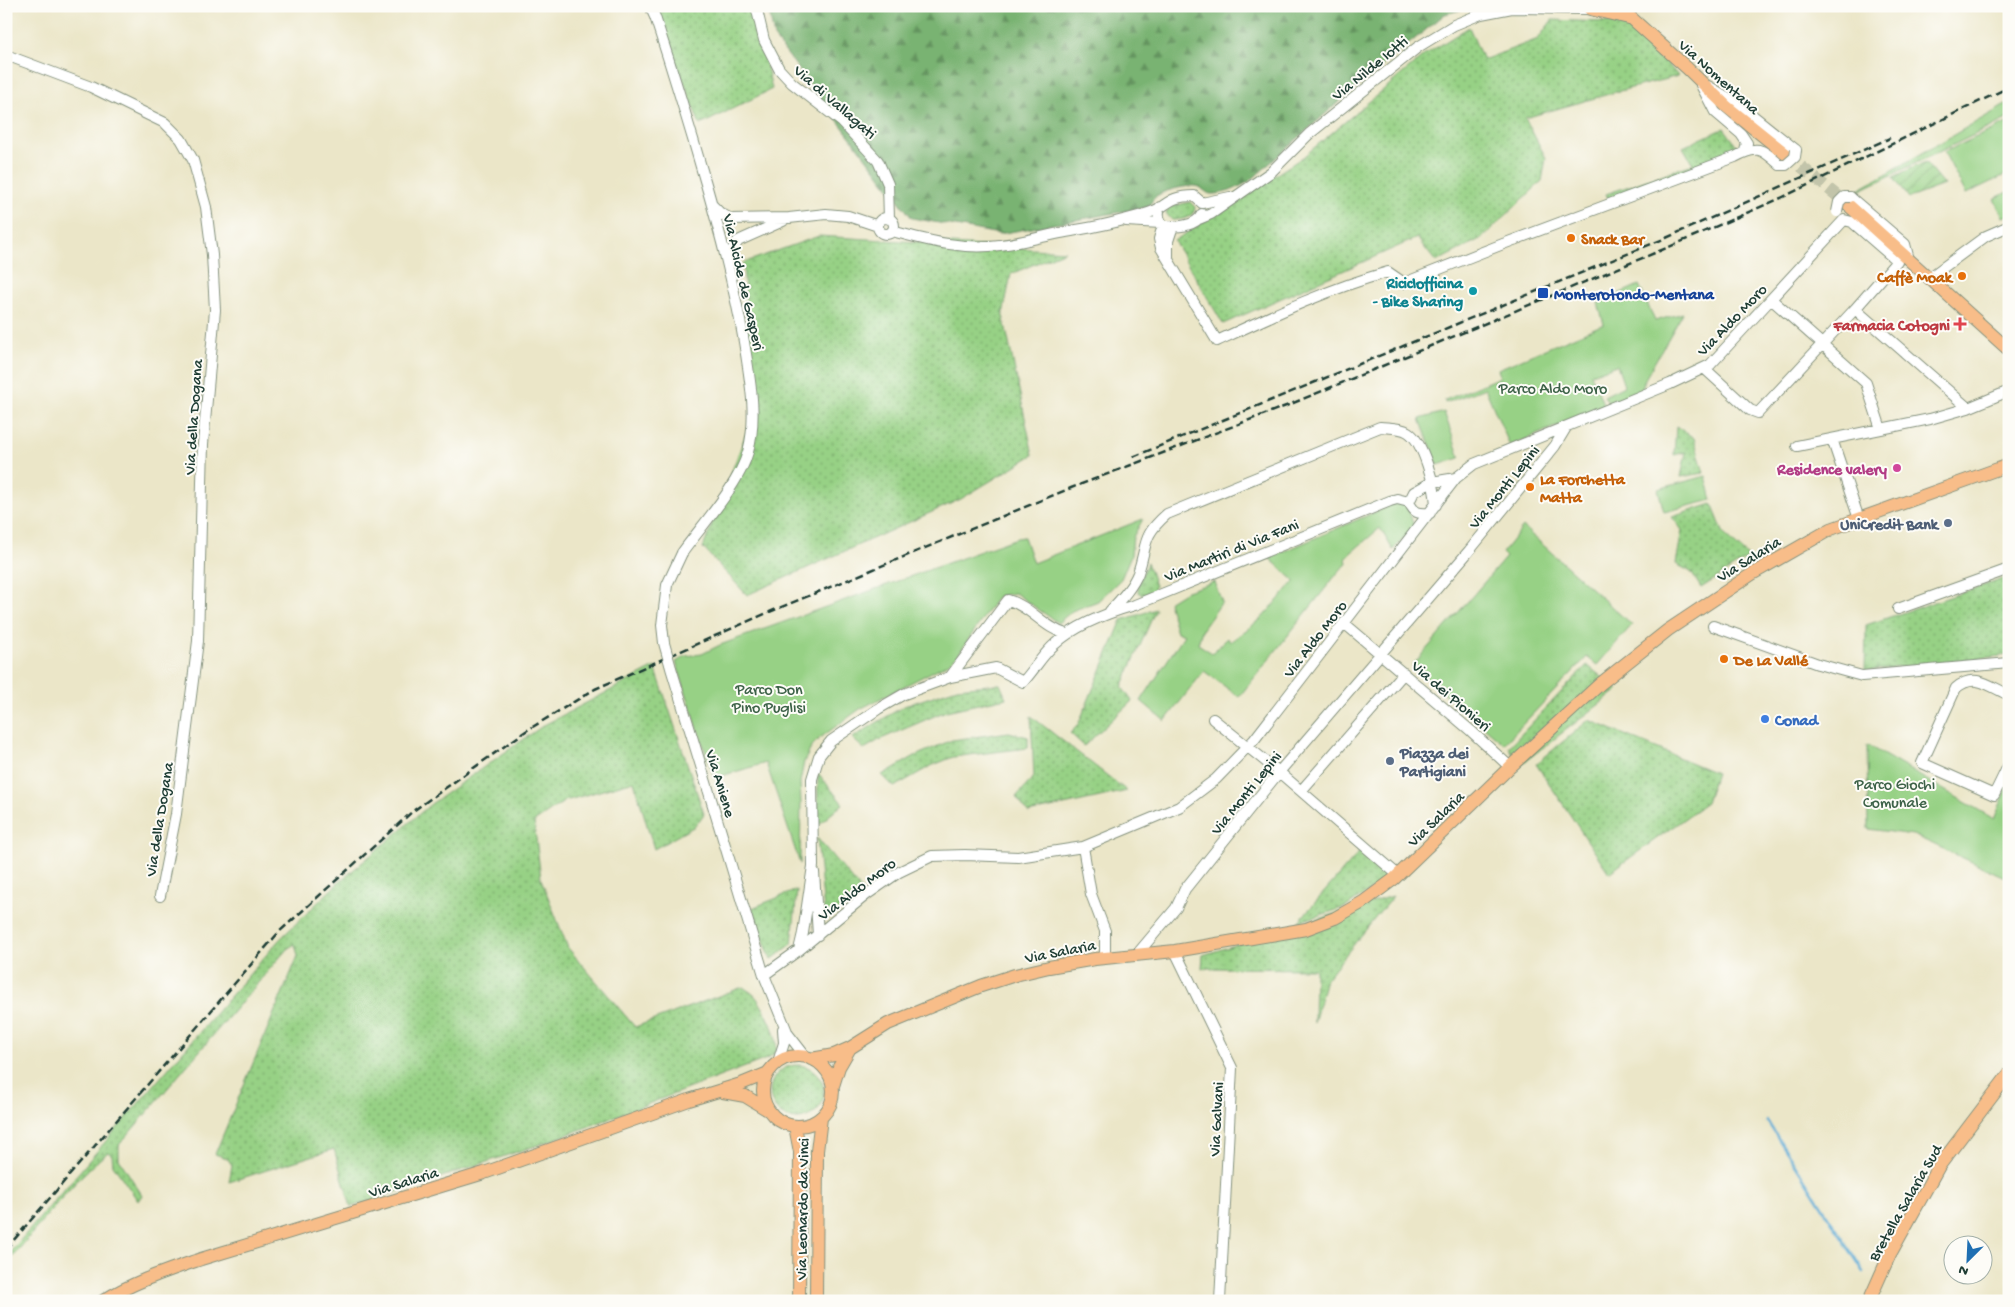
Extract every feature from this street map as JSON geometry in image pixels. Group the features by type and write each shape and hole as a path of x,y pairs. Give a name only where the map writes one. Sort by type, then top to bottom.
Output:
{"main road":[{"name":"Via Nomentana","path":"1618,6 1732,110 1788,157"},
{"name":"Via Nomentana","path":"1591,7 1633,19"},
{"path":"1844,204 1903,261 1928,278 2009,350"},
{"name":"Via Salaria","path":"103,1301 122,1289 200,1259 484,1173 713,1093 768,1073 778,1062 796,1056 808,1058 828,1057 850,1048 888,1024 981,986 1049,966 1138,953 1175,951 1306,929 1335,918 1363,902 1398,875 1506,763 1668,630 1752,574 1831,529 2009,465"},
{"name":"Via Salaria","path":"821,1118 830,1103 839,1067 850,1048"},
{"path":"808,1058 821,1065 829,1074 833,1086"},
{"path":"768,1073 763,1093 765,1103 770,1112"},
{"name":"Bretella Salaria Sud","path":"1869,1301 1890,1254 1939,1166 2009,1074"},
{"name":"Via Salaria","path":"713,1093 732,1092 755,1100 785,1124 795,1126"},
{"path":"795,1126 813,1123 821,1118"},
{"name":"Via Leonardo da Vinci","path":"816,1301 817,1151 821,1118"},
{"name":"Via Leonardo da Vinci","path":"795,1126 800,1152 799,1301"}],"street":[{"name":"Via Alcide de Gasperi","path":"650,6 656,17 683,103 720,234 739,312 752,394 750,440 747,456 738,474 682,553"},
{"name":"Via di Vallagati","path":"756,6 766,45 779,69 792,83 842,122 878,161 888,184 889,219"},
{"name":"Via Nilde Iotti","path":"1199,219 1211,214 1271,172 1309,134 1418,47 1454,25 1481,14 1512,8 1591,7"},
{"name":"Via della Dogana","path":"6,54 91,87 169,126 181,139 192,160 206,207 212,248 215,310 203,444 198,634 176,814 160,896"},
{"path":"1700,80 1715,112 1741,134 1747,142 1745,151"},
{"path":"1160,208 1158,212 1165,225 1168,257 1217,341 1308,298 1351,282 1388,272 1404,283 1735,157 1745,151 1758,149 1788,157"},
{"name":"Via Nilde Iotti","path":"892,231 941,244 970,247 988,246 1012,243 1120,221 1160,208 1166,202 1184,196 1194,196 1202,203 1236,196"},
{"path":"1165,225 1181,226 1199,219 1203,209 1202,203"},
{"path":"1838,226 1844,204"},
{"path":"712,205 720,213 731,219 790,218 816,214 833,214 855,218 878,226 883,233 888,234 892,231 894,224 889,219 882,219 878,226"},
{"path":"731,219 724,226 720,234 729,240 738,241 790,218"},
{"path":"1704,368 1750,410 1758,413 1903,261 1852,222 1844,220 1838,226"},
{"name":"Via Nilde Iotti","path":"1120,221 1165,225"},
{"name":"Via Aldo Moro","path":"764,975 799,950 866,895 899,872 932,856 965,854 1018,857 1083,847 1179,807 1216,780 1247,747 1456,478 1474,464 1710,365 1838,226"},
{"path":"1928,278 1986,236 2008,227"},
{"path":"728,265 731,252 738,241"},
{"path":"1772,299 1866,383 1881,429"},
{"path":"1856,309 1968,408"},
{"path":"1797,446 1881,429 1968,408 2009,392"},
{"name":"Via Monti Lepini","path":"1138,953 1176,908 1185,889 1280,772 1555,446 1567,426"},
{"path":"1108,613 1124,595 1137,574 1147,536 1154,525 1167,514 1380,427 1396,428 1408,432 1420,448 1432,482 1433,509"},
{"path":"1832,439 1859,519"},
{"path":"1415,533 1416,527 1411,506 1414,492 1432,482 1456,478"},
{"name":"Via Martiri di Via Fani","path":"813,866 812,779 819,756 831,741 904,694 950,678 996,668 1023,682 1054,645 1066,634 1108,613 1135,605 1396,499 1411,506 1420,514 1433,509"},
{"name":"Via Aniene","path":"682,553 667,585 662,625 669,660 764,975 781,1021 792,1041 808,1058"},
{"path":"1898,609 2009,569"},
{"path":"950,678 1008,600 1017,603 1058,632 1066,634"},
{"path":"1344,623 1381,654"},
{"path":"1712,626 1818,664 1862,676 2009,663"},
{"name":"Via dei Pionieri","path":"1381,654 1506,763"},
{"path":"1301,791 1404,673"},
{"path":"2009,695 1975,680 1963,682 1956,688 1922,763 1994,795 2009,764"},
{"path":"1213,719 1280,772 1398,875"},
{"path":"1083,847 1091,894 1105,931 1105,958"},
{"path":"813,866 816,878 818,935"},
{"path":"799,950 813,866"},
{"name":"Via Galvani","path":"1175,951 1232,1068 1220,1301"},
{"name":"Via Aniene","path":"778,1062 784,1043 781,1021"}],"green space":[{"path":"656,6 753,6 772,89 700,125"},
{"path":"768,6 1475,6 1445,14 1341,100 1250,181 1237,188 1223,193 1211,194 1196,186 1183,187 1158,195 1148,207 999,234 912,218 774,37"},
{"path":"1552,20 1633,23 1678,76 1525,118 1546,158 1542,181 1482,238 1436,262 1417,238 1223,324 1174,241 1303,157 1426,54 1469,27 1483,60 1538,39"},
{"path":"2009,103 2009,118 1846,197"},
{"path":"2009,122 2009,173 1966,194 1944,152"},
{"path":"1724,128 1740,150 1609,200 1606,194 1693,164 1683,147"},
{"path":"1925,162 1944,185 1909,198 1893,177"},
{"path":"2009,191 2009,215 2003,217 1994,199"},
{"path":"1190,202 1195,207 1193,214 1187,218 1172,220 1166,213 1170,207"},
{"path":"819,236 1065,251 1011,274 1003,315 1033,455 961,499 747,595 703,548 753,415 743,263"},
{"name":"Parco Aldo Moro","path":"1639,285 1655,321 1683,313 1645,379 1641,392 1610,405 1604,396 1624,386 1617,365 1591,374 1604,406 1510,446 1485,388 1445,403 1445,400 1500,377 1498,369 1604,324 1598,303"},
{"path":"1444,412 1460,458 1438,465 1420,419"},
{"path":"1676,426 1694,438 1704,473 1681,477 1686,452 1674,455"},
{"path":"1706,476 1712,500 1664,512 1658,489"},
{"path":"1396,503 1407,504 1414,527 1393,550 1380,528 1346,557 1347,564 1340,570 1239,697 1204,671 1165,721 1141,701 1184,635 1177,632 1168,602 1184,592 1214,582 1222,602 1202,630 1198,644 1212,653 1228,638 1230,642 1261,619 1295,581 1269,558"},
{"path":"1712,504 1724,534 1749,557 1701,588 1691,572 1676,564 1682,530 1672,517"},
{"name":"Parco Don Pino Puglisi","path":"1143,519 1133,537 1131,555 1121,579 1098,601 1072,611 1058,623 1015,593 998,596 958,655 949,663 860,709 812,746 804,762 800,782 800,864 766,763 714,778 676,662 686,656 702,654 720,645 1017,538 1024,537 1033,563"},
{"path":"1523,527 1632,625 1597,665 1587,657 1504,744 1412,666 1506,557 1502,553"},
{"path":"1147,562 1155,586 1154,590 1142,595 1138,592 1138,588"},
{"path":"2009,577 2009,655 1865,671 1866,625"},
{"path":"1156,609 1122,687 1132,701 1084,746 1070,733 1078,725 1122,620"},
{"path":"1587,665 1618,690 1519,766 1509,747"},
{"path":"655,667 704,814 695,826 654,849 634,781 565,801 534,822 541,879 568,948 635,1027 743,987 756,997 768,1016 776,1039 776,1052 769,1058 550,1141 351,1207 334,1149 229,1182 232,1165 227,1158 215,1154 298,956 295,944 287,949 119,1145 119,1159 142,1195 138,1201 113,1165 112,1155 108,1152 67,1192 6,1265 6,1257 279,940 338,883 431,804 544,725"},
{"path":"1000,684 1006,698 946,711 881,739 864,749 852,738 904,706 957,688"},
{"path":"1031,716 1127,791 1028,813 1016,797 1034,777"},
{"path":"1589,720 1716,773 1706,803 1609,873 1536,764"},
{"path":"1009,732 1028,737 1028,748 953,757 931,766 894,787 882,775 915,756 952,740"},
{"name":"Parco Giochi Comunale","path":"1867,745 1994,819 2009,784 2009,879 1913,835 1868,829"},
{"path":"818,773 843,804 818,825"},
{"path":"817,838 862,891 825,921"},
{"path":"1362,849 1393,875 1346,907 1298,922"},
{"path":"797,890 792,944 771,960 752,908"},
{"path":"1393,896 1326,979 1314,1023 1315,969 1202,968 1203,955"},
{"path":"797,1065 807,1067 816,1073 822,1082 824,1092 822,1102 816,1111 807,1117 797,1119 787,1117 778,1111 772,1102 770,1092 772,1082 778,1073 787,1067"}],"waterway":[{"path":"1767,1121 1864,1272"}],"tunnel":[{"path":"1787,155 1846,203"}],"railway":[{"path":"6,1249 279,932 413,811 526,731 595,689 767,613 1071,488 1286,406 1669,247 1781,198 2009,87"},
{"path":"1133,457 1666,238 1890,138"}],"place":[{"name":"Snack Bar","path":"1571,238"},
{"name":"Caffè Moak","path":"1962,276"},
{"name":"Riciclofficina - Bike Sharing","path":"1473,291"},
{"name":"Monterotondo-Mentana","path":"1543,293"},
{"name":"Farmacia Cotogni","path":"1960,324"},
{"name":"Residence valery","path":"1897,468"},
{"name":"La Forchetta Matta","path":"1530,487"},
{"name":"UniCredit Bank","path":"1948,523"},
{"name":"De La Vallé","path":"1724,659"},
{"name":"Conad","path":"1765,719"},
{"name":"Piazza dei Partigiani","path":"1390,761"}]}
